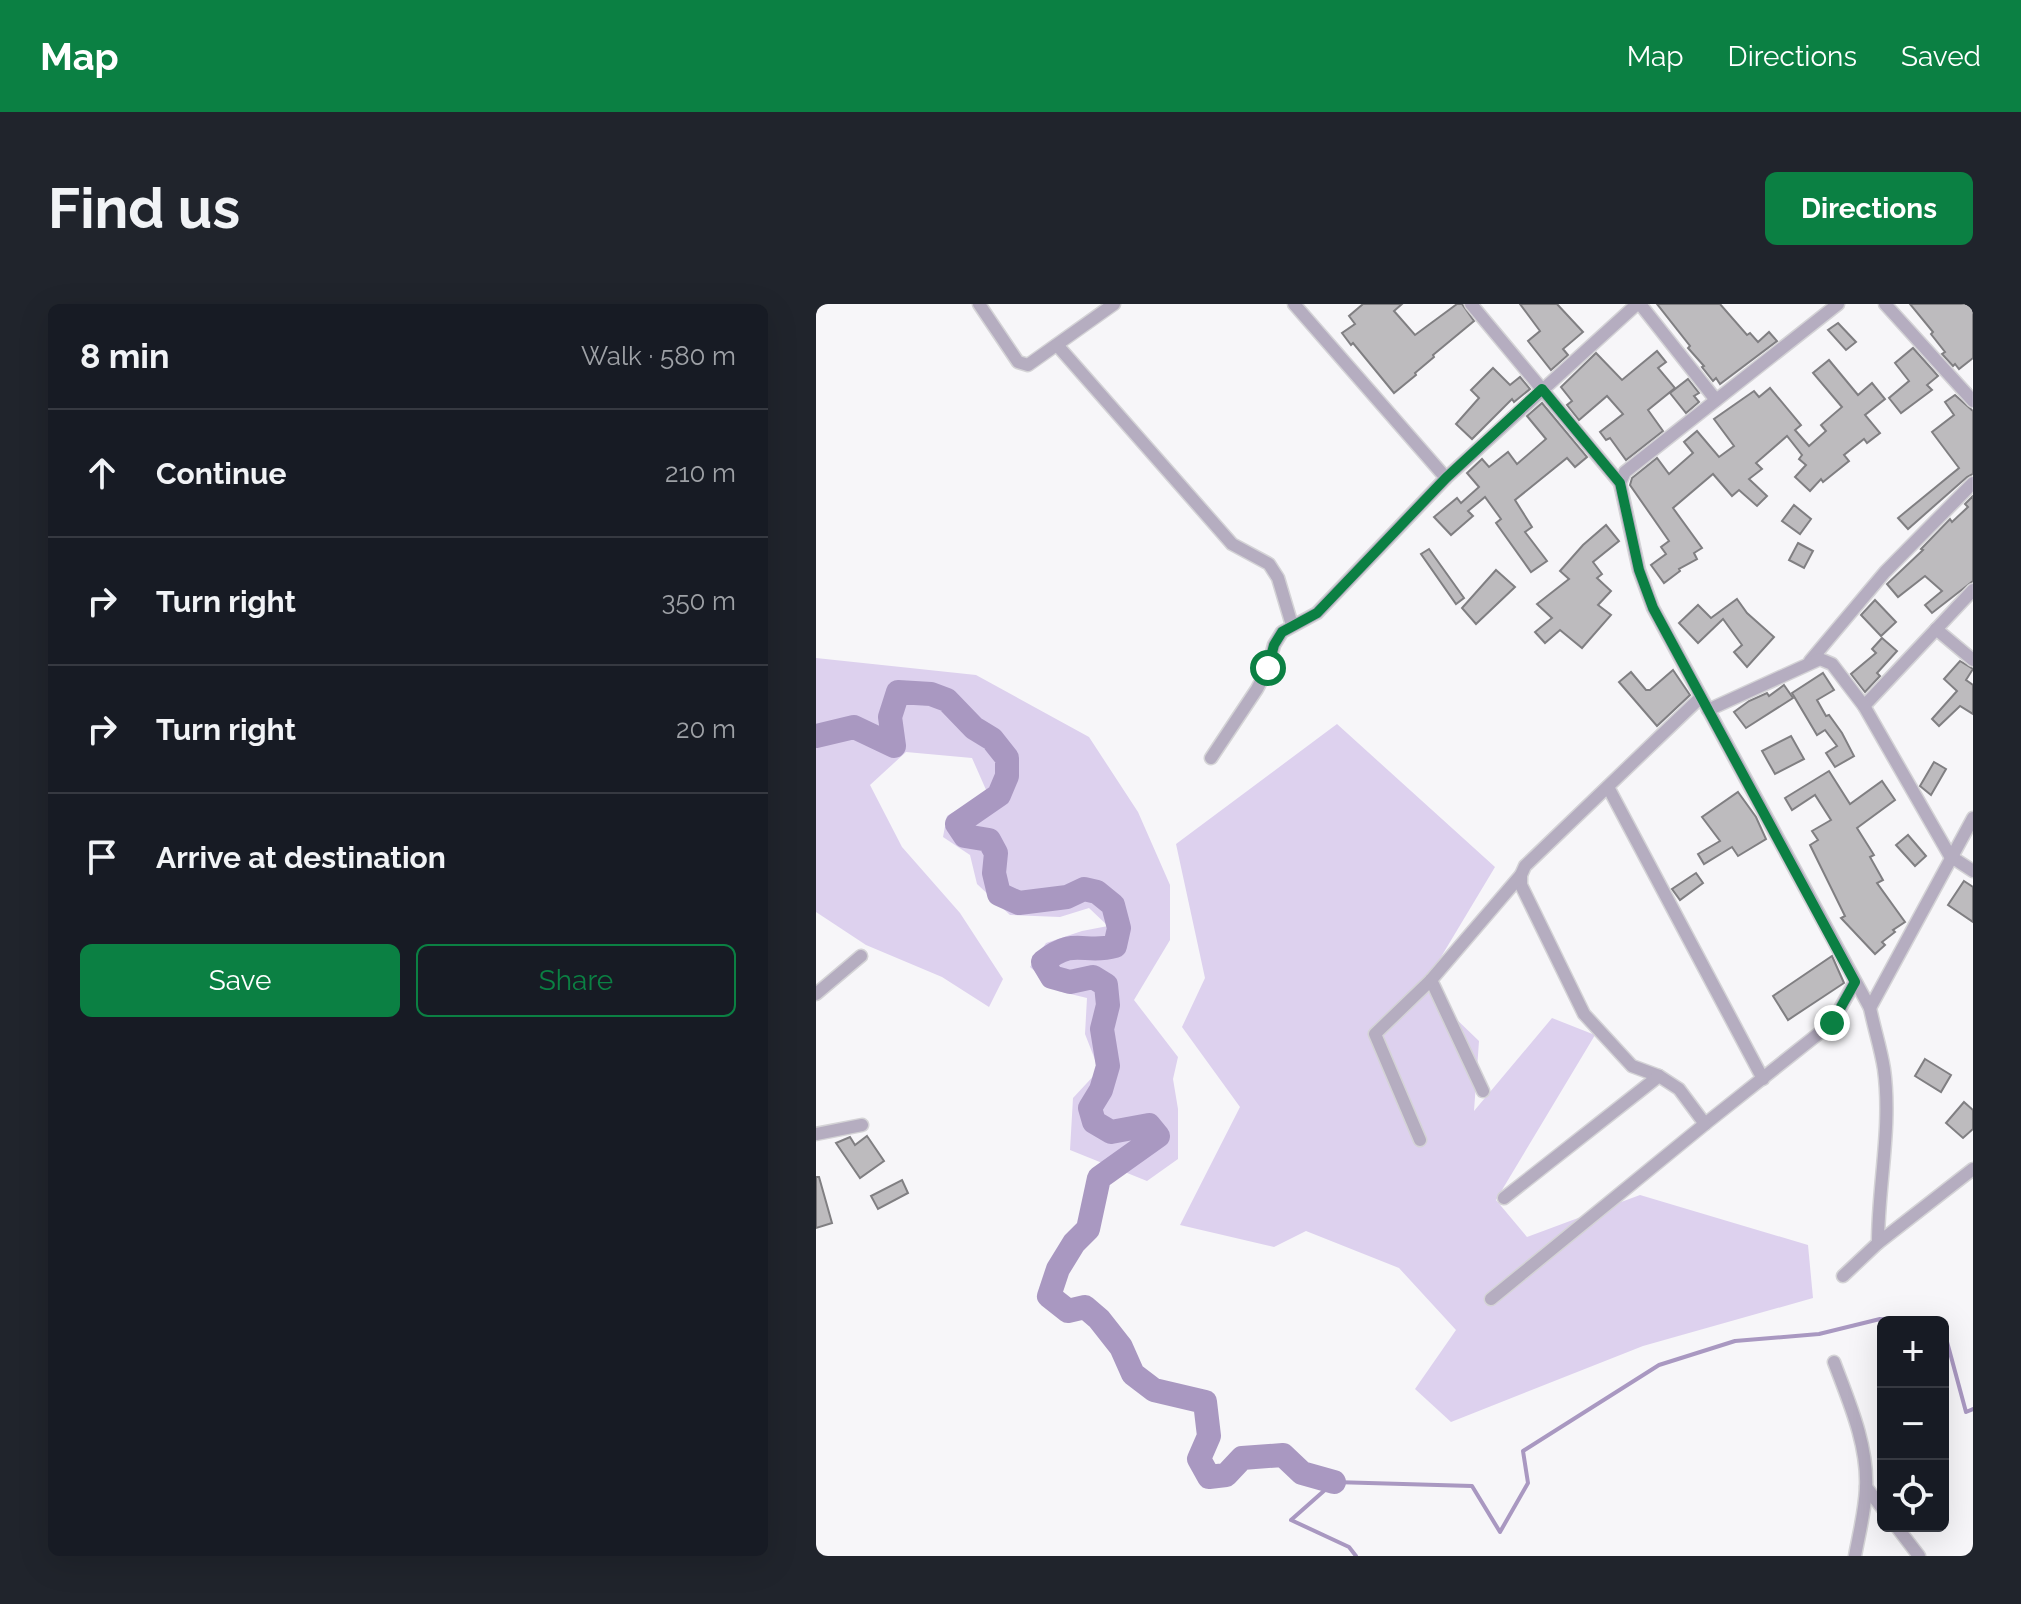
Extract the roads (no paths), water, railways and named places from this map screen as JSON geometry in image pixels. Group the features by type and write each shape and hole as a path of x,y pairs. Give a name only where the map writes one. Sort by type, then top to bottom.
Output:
{"street":[{"path":"979,304 1018,362 1028,365 1114,304"},
{"path":"1294,304 1446,478"},
{"path":"1471,304 1620,483 1639,570 1653,608 1870,1008 1884,1069 1884,1172 1878,1210 1878,1243"},
{"path":"1211,758 1257,689 1282,632 1317,613 1446,478 1638,304 1716,400"},
{"path":"1620,483 1625,472 1838,304"},
{"path":"1885,304 1973,401"},
{"path":"1057,345 1232,544 1269,564 1278,578 1292,625"},
{"path":"1807,665 1885,572 1973,483"},
{"path":"1864,706 1973,590"},
{"path":"1936,629 1973,660"},
{"path":"1708,710 1820,659 1832,664 1864,706 1950,856 1973,871"},
{"path":"1420,1140 1375,1034 1431,980 1521,875 1525,866 1701,697"},
{"path":"1608,787 1763,1079"},
{"path":"1870,1008 1973,818"},
{"path":"1521,875 1521,885 1584,1014 1632,1066 1659,1076 1679,1089 1705,1124"},
{"path":"816,994 861,956"},
{"path":"1431,980 1483,1091"},
{"path":"1491,1299 1832,1023 1855,982"},
{"path":"1504,1198 1659,1076"},
{"path":"816,1134 862,1125"},
{"path":"1843,1276 1878,1243 1973,1169"},
{"path":"1834,1362 1858,1429 1866,1487 1855,1556"},
{"path":"1866,1487 1877,1501"},
{"path":"1901,1532 1919,1556"}],"waterway":[{"path":"816,736 854,727 894,746 890,717 898,692 931,694 947,700 974,728 992,739 1007,758 1007,776 999,795 957,824 965,836 989,840 996,853 994,873 999,894 1019,903 1067,897 1084,889 1097,892 1113,905 1119,928 1115,946 1072,948 1054,954 1043,962 1052,977 1070,982 1093,977 1106,985 1108,1005 1102,1029 1108,1066 1101,1090 1090,1108 1094,1122 1111,1132 1149,1125 1158,1136 1099,1178 1088,1229 1074,1243 1058,1269 1049,1296 1068,1311 1085,1307 1099,1319 1121,1347 1133,1374 1154,1390 1205,1402 1209,1436 1199,1459 1209,1477 1226,1475 1242,1458 1283,1455 1302,1473 1334,1482"},
{"path":"1356,1556 1349,1547 1291,1520 1334,1482 1472,1486 1500,1532 1528,1483 1523,1451 1659,1365 1735,1341 1819,1334 1877,1320"},
{"path":"1949,1349 1966,1412 1973,1409"}]}
